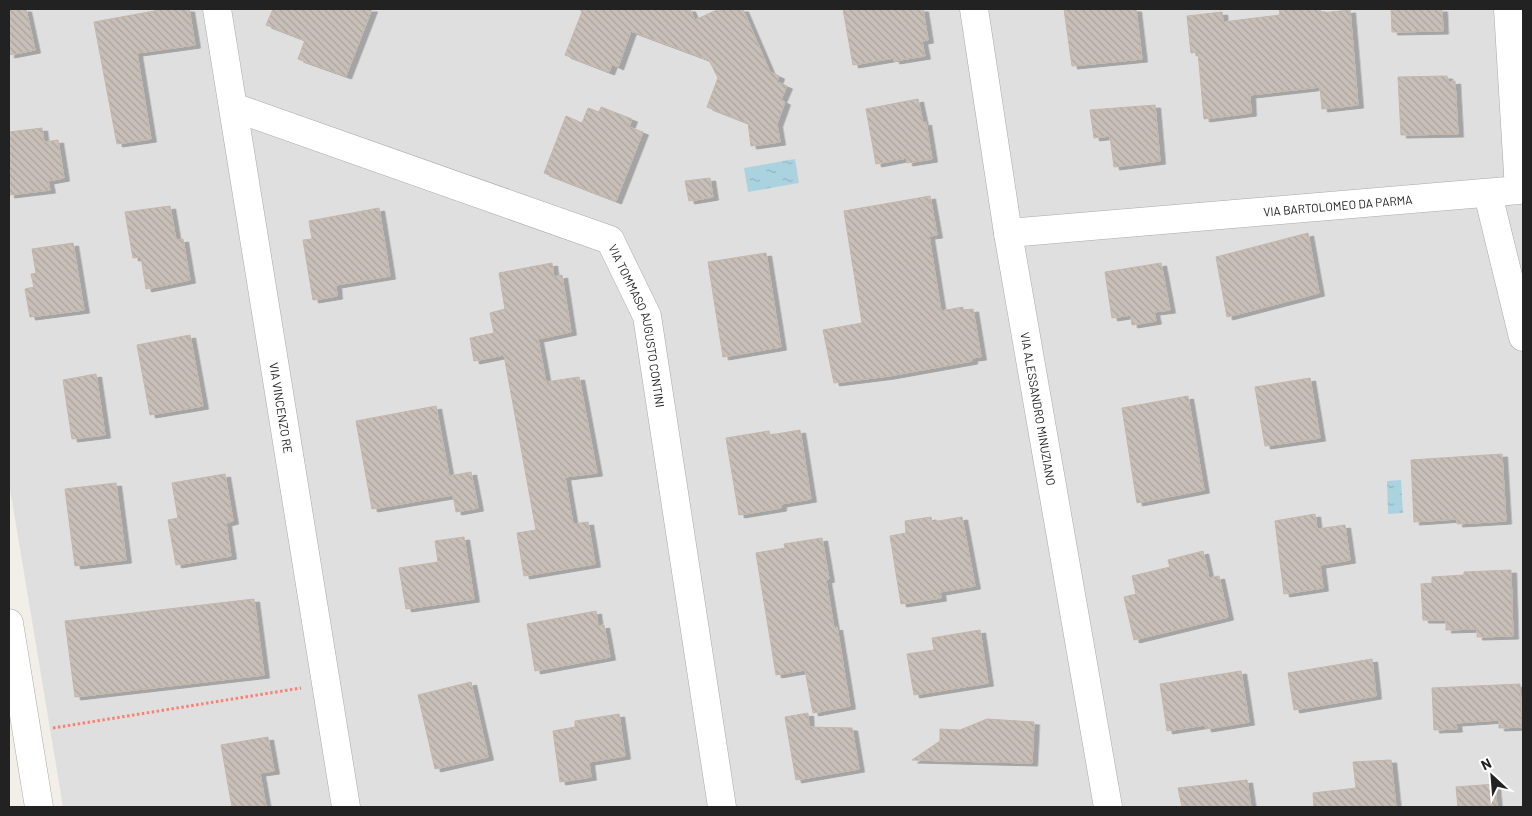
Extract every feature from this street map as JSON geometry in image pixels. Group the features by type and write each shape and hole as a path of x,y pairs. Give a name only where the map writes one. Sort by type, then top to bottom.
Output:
{"street":[{"name":"VIA VINCENZO RE","path":"217,9 346,807"},
{"name":"VIA ALESSANDRO MINUZIANO","path":"974,9 1008,233 1108,807"},
{"name":"VIA BARTOLOMEO DA PARMA","path":"1008,233 1519,190 1517,41 1508,9"},
{"name":"VIA TOMMASO AUGUSTO CONTINI","path":"233,107 610,240 647,316 722,807"},
{"path":"1488,194 1523,336"},
{"path":"9,623 39,807"}],"path":[{"path":"27,732 326,684"}],"shaded area":[{"path":"9,9 1523,9 1523,807 63,807 9,483"}],"water":[{"path":"795,159 799,183 748,192 744,168"},
{"path":"1401,480 1403,513 1388,514 1387,481"}],"building":[{"path":"9,9 26,9 35,50 9,55"},
{"path":"165,9 189,9 195,45 137,53 151,139 117,144 94,22"},
{"path":"273,9 372,9 346,76 298,59 305,40 266,25"},
{"path":"579,9 690,9 695,20 719,9 743,9 770,72 779,76 777,82 787,86 781,100 785,102 777,124 780,142 751,146 748,123 707,107 718,78 709,60 631,31 618,67 612,64 609,72 565,55 582,12"},
{"path":"843,9 923,9 928,40 922,41 925,56 894,61 894,58 853,65"},
{"path":"1064,9 1136,9 1142,59 1072,66"},
{"path":"1279,9 1320,9 1321,13 1350,10 1358,105 1322,109 1320,87 1250,95 1251,113 1204,119 1198,52 1191,53 1187,16 1222,12 1223,22 1280,15"},
{"path":"1391,9 1442,9 1443,31 1392,32"},
{"path":"1447,76 1448,82 1455,81 1458,134 1401,135 1398,77"},
{"path":"918,99 923,123 926,122 932,159 907,163 907,158 876,164 866,109"},
{"path":"1155,105 1160,161 1114,167 1110,136 1094,138 1090,110"},
{"path":"601,107 632,119 629,127 643,132 616,201 544,173 566,116 582,123 588,108 599,112"},
{"path":"42,128 44,142 58,140 64,178 48,181 50,190 9,195 9,132"},
{"path":"710,178 713,197 689,201 685,181"},
{"path":"930,196 937,235 929,236 941,311 963,307 963,310 973,309 981,357 972,358 972,361 889,376 834,383 823,330 862,323 844,211"},
{"path":"170,206 176,240 183,239 190,280 146,289 141,257 133,258 125,212"},
{"path":"379,208 390,276 336,285 337,296 313,300 303,240 312,239 309,221"},
{"path":"1308,233 1319,293 1227,317 1216,257"},
{"path":"73,243 84,310 30,317 25,289 34,287 31,274 36,273 32,249"},
{"path":"766,253 781,347 723,357 708,262"},
{"path":"552,263 554,277 562,275 571,332 538,339 546,382 579,377 597,473 565,477 573,524 588,522 595,564 524,576 517,533 536,530 504,355 474,361 470,338 494,333 490,313 505,309 499,273"},
{"path":"1161,263 1170,310 1154,312 1156,321 1132,325 1131,315 1112,318 1105,272"},
{"path":"190,335 203,406 150,415 137,345"},
{"path":"96,374 105,435 72,439 63,380"},
{"path":"1310,378 1320,438 1265,446 1255,387"},
{"path":"1188,396 1204,490 1137,503 1122,408"},
{"path":"436,406 449,476 471,472 478,508 456,512 453,495 372,509 356,421"},
{"path":"800,430 811,499 781,504 781,508 739,515 726,438 769,431 770,435"},
{"path":"1502,454 1506,521 1457,524 1457,519 1414,522 1411,460"},
{"path":"225,474 233,521 226,523 231,556 176,565 168,520 178,518 172,483"},
{"path":"116,483 126,560 75,566 65,489"},
{"path":"1315,514 1317,529 1345,525 1350,560 1320,565 1323,588 1284,594 1275,521"},
{"path":"931,517 932,522 962,517 975,586 940,592 941,598 901,604 890,536 906,533 905,521"},
{"path":"464,537 474,599 406,609 399,568 438,562 435,541"},
{"path":"822,538 829,579 826,580 834,628 837,627 850,706 813,713 805,670 776,675 756,553 785,548 784,544"},
{"path":"1203,551 1209,578 1219,576 1228,617 1134,640 1124,597 1136,594 1132,576 1170,567 1168,560"},
{"path":"1511,570 1513,636 1477,637 1477,629 1446,630 1446,620 1423,620 1421,584 1432,583 1432,577 1464,575 1464,572"},
{"path":"254,599 264,675 75,697 65,621"},
{"path":"596,611 598,626 604,625 610,657 535,671 527,624"},
{"path":"980,630 988,683 914,695 907,654 934,650 932,638"},
{"path":"1372,659 1376,696 1294,710 1288,673"},
{"path":"1241,671 1249,722 1206,729 1205,725 1167,731 1160,684"},
{"path":"471,682 488,757 435,769 418,695"},
{"path":"1520,684 1522,727 1499,728 1499,720 1456,723 1457,729 1434,730 1432,688"},
{"path":"808,713 809,727 852,728 859,769 796,780 785,717"},
{"path":"619,714 625,756 589,762 591,777 560,782 553,731 575,727 575,721"},
{"path":"987,719 1034,722 1032,763 912,760 940,741 940,729 960,730"},
{"path":"268,737 274,771 260,773 266,807 232,807 221,745"},
{"path":"1391,760 1396,807 1314,807 1313,793 1356,788 1353,762"},
{"path":"1247,780 1251,807 1182,807 1178,788"},
{"path":"1495,784 1497,807 1458,807 1456,787"}]}
